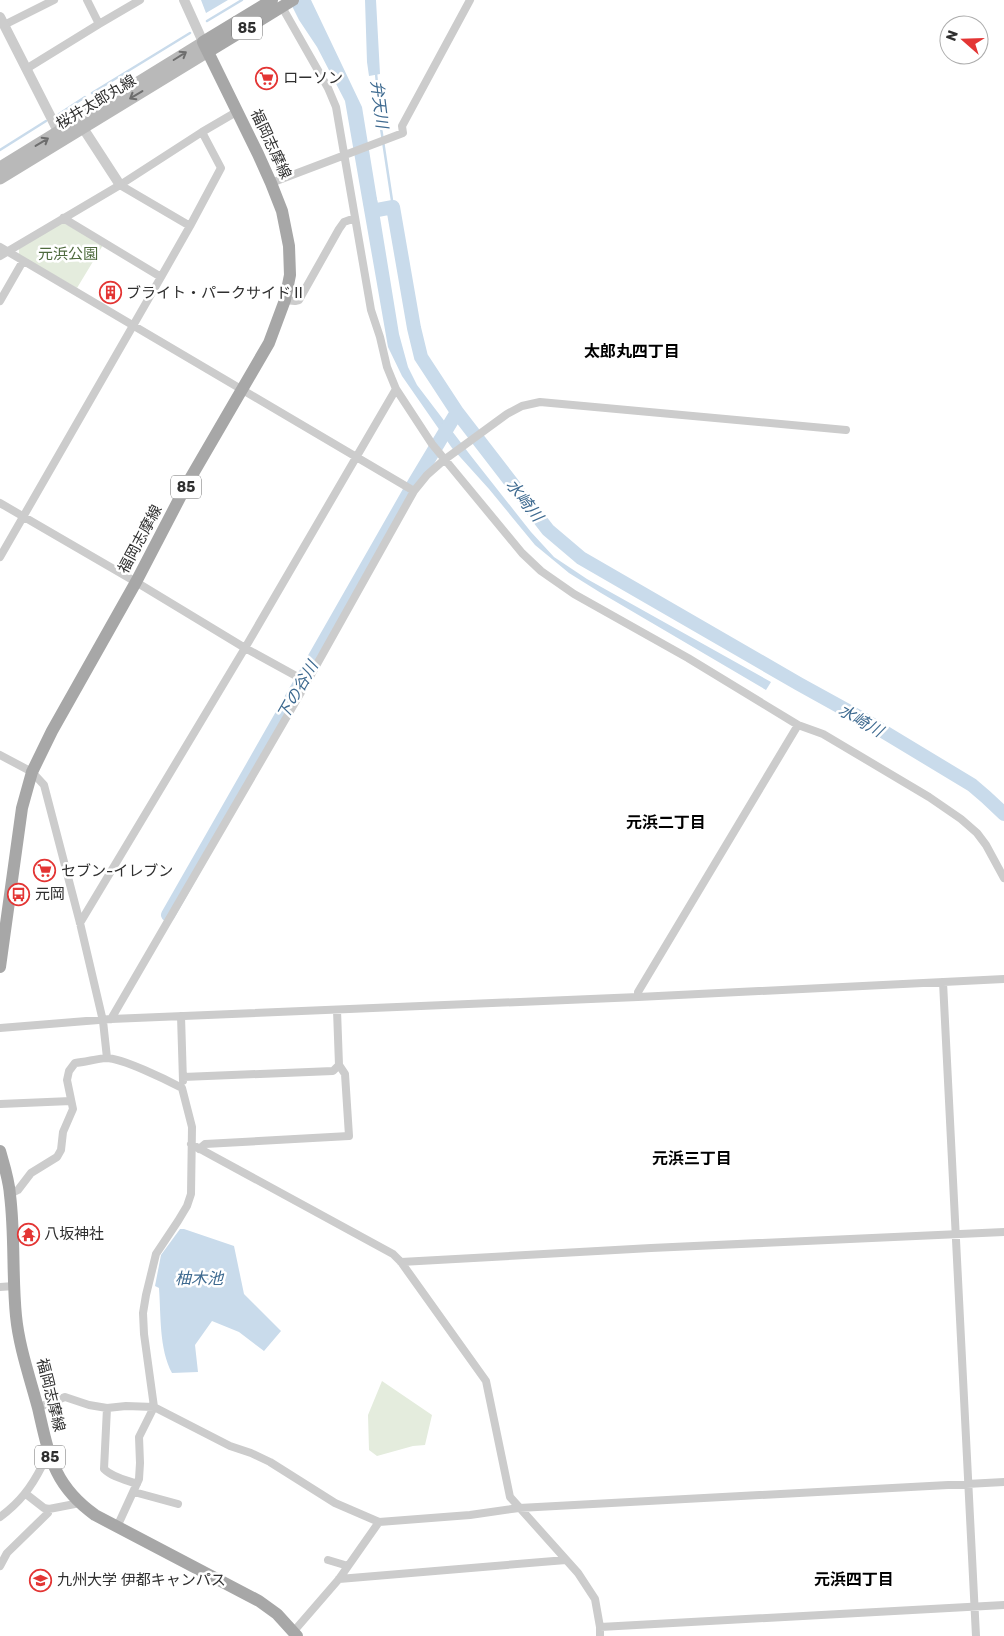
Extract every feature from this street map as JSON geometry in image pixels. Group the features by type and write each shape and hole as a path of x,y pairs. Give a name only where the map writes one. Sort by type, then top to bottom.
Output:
{"main road":[{"name":"85","path":"206,47 283,3"},
{"name":"福岡志摩線","path":"0,967 3,923 22,808 32,772 52,731 136,582 187,484 269,343 285,300 290,275 289,246 282,211 272,183 206,47"},
{"name":"桜井太郎丸線","path":"0,180 60,136 83,128 206,47"},
{"name":"桜井太郎丸線","path":"0,167 60,136 206,47"},
{"name":"福岡志摩線","path":"0,1150 10,1194 16,1317 20,1340 52,1462 62,1482 80,1503 95,1515 259,1601 277,1614 296,1634"}],"street":[{"path":"54,0 2,21 60,136"},
{"path":"87,0 99,24"},
{"path":"26,69 140,0"},
{"path":"184,0 206,47"},
{"path":"272,183 403,133 402,126 470,0"},
{"path":"283,3 336,107 371,310 380,337 386,367 396,389 432,444 522,553 541,571 574,594 688,658 798,725 823,734 929,797 961,819 977,833 986,845 1004,878"},
{"path":"2,251 120,185 238,111"},
{"path":"83,128 120,185 190,226"},
{"path":"0,557 134,325 221,168 202,132"},
{"path":"63,218 160,277"},
{"path":"285,300 295,302 299,300 339,229 344,222 355,218"},
{"path":"2,251 23,261 134,325 411,490"},
{"path":"0,300 23,261"},
{"path":"80,923 245,648 396,389"},
{"path":"107,1020 306,682 411,490 446,459 507,414 522,406 540,402 846,430"},
{"path":"0,503 306,682"},
{"path":"638,997 638,992 798,725"},
{"path":"0,754 32,772 44,785 107,1020 107,1058"},
{"path":"0,1028 182,1016 638,997 1004,979"},
{"path":"943,982 976,1636"},
{"path":"199,1149 205,1144 349,1136 345,1074 339,1065 337,1010"},
{"path":"117,1527 136,1488 140,1463 139,1437 154,1407 144,1334 143,1312 156,1254 178,1222 191,1194 192,1126 182,1088 182,1016"},
{"path":"10,1194 18,1190 31,1173 57,1157 61,1150 63,1132 73,1109 68,1080 69,1071 75,1063 107,1058 119,1060 182,1088"},
{"path":"183,1077 333,1071 339,1065"},
{"path":"0,1104 71,1101"},
{"path":"191,1144 393,1254 401,1262 486,1381 510,1496 578,1573 595,1599 600,1632 1004,1605"},
{"path":"401,1262 652,1248 1004,1232"},
{"path":"0,1287 14,1286"},
{"path":"38,1408 65,1397 89,1405 108,1408 126,1406 154,1407 230,1446 270,1462 335,1503 378,1522 470,1515 519,1508 1004,1482"},
{"path":"108,1408 104,1469 106,1472 136,1488 178,1504"},
{"path":"0,1517 26,1494 42,1466 52,1462"},
{"path":"26,1494 44,1508 49,1509 80,1503"},
{"path":"0,1566 7,1553 48,1513 49,1509"},
{"path":"296,1634 339,1579 378,1522"},
{"path":"328,1560 348,1566"},
{"path":"339,1579 566,1560"}],"green space":[{"name":"元浜公園","path":"62,222 103,245 77,288 19,255 19,249"},
{"path":"382,1381 432,1415 425,1445 413,1446 377,1456 369,1450 368,1415"}],"water":[{"path":"201,0 228,0 206,13"},
{"path":"289,0 311,0 362,107 399,334 408,367 417,385 531,532 554,557 587,579 771,682 766,690 569,573 535,545 452,448 402,376 388,347 345,101 317,47 299,20"},
{"path":"365,0 376,0 380,74 369,76 367,62"},
{"name":"柚木池","path":"180,1229 234,1246 244,1294 281,1331 264,1351 239,1332 212,1321 195,1345 198,1372 172,1373 163,1343 159,1288 155,1286 161,1255"}],"waterway":[{"path":"207,21 242,0"},
{"path":"92,93 190,33"},
{"name":"弁天川","path":"376,73 381,128 393,207"},
{"path":"59,114 85,97"},
{"path":"0,150 46,121"},
{"name":"水崎川","path":"370,200 372,211 393,207 414,328 421,357 457,412 548,530 581,558 866,721 972,785 1004,814"},
{"name":"下の谷川","path":"168,915 415,482 457,412"}],"place":[{"name":"ローソン","path":"267,78"},
{"name":"ブライト・パークサイドⅡ","path":"110,293"},
{"name":"セブン-イレブン","path":"45,871"},
{"name":"元岡","path":"19,894"},
{"name":"八坂神社","path":"28,1234"},
{"name":"九州大学 伊都キャンパス","path":"41,1580"}],"district":[{"name":"太郎丸四丁目","path":"632,351"},
{"name":"元浜二丁目","path":"666,822"},
{"name":"元浜三丁目","path":"692,1158"},
{"name":"元浜四丁目","path":"854,1579"}]}
